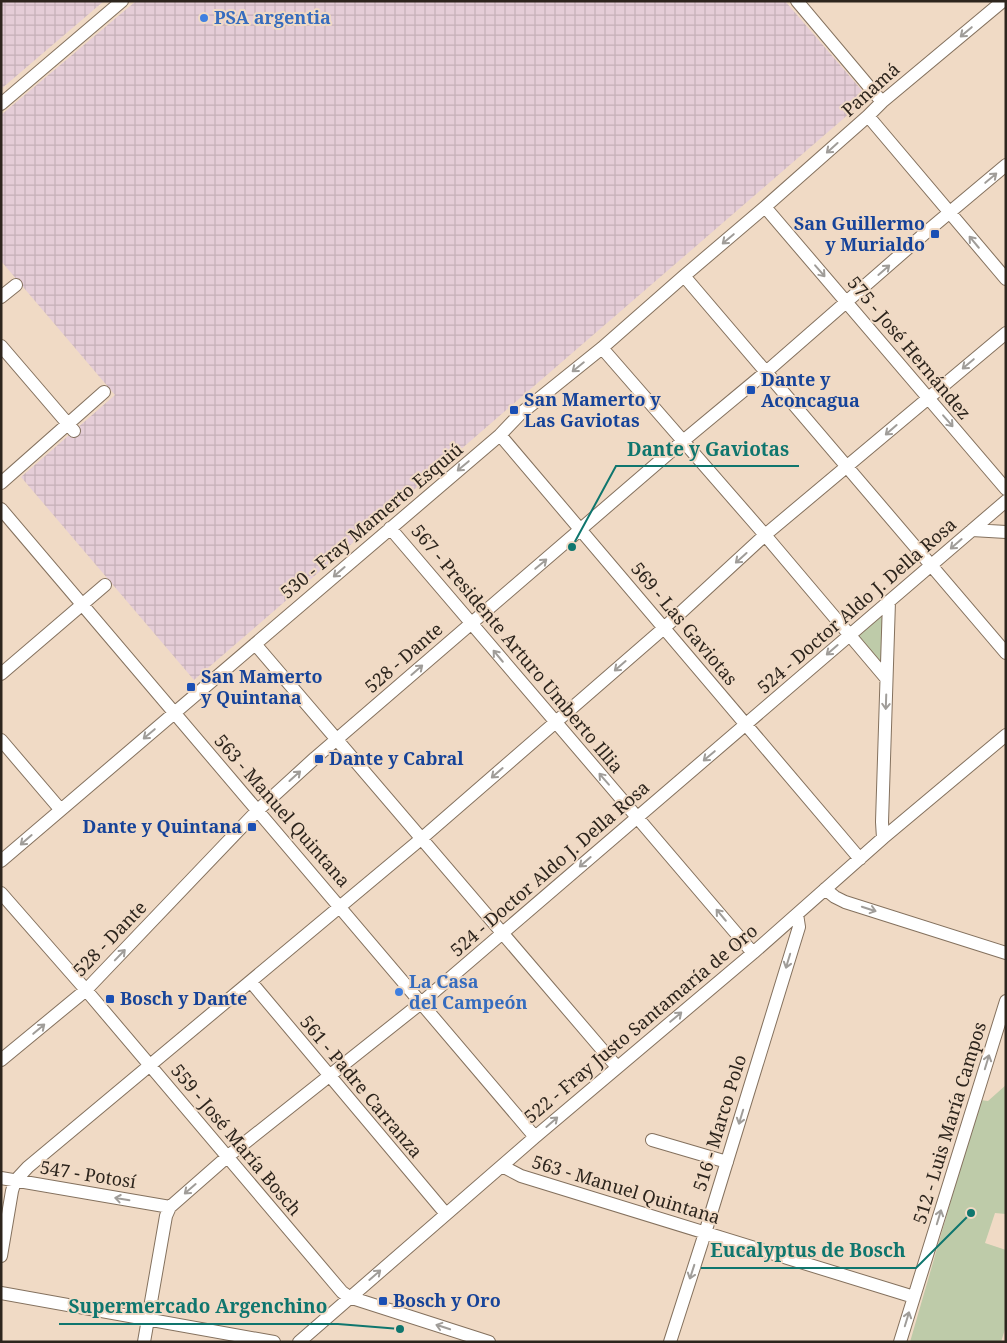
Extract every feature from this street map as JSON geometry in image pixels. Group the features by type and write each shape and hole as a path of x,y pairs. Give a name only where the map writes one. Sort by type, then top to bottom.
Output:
{"street":[{"path":"1,104 122,1"},
{"path":"797,1 882,102"},
{"name":"Panamá","path":"765,207 995,4"},
{"path":"868,116 1006,279"},
{"name":"528 - Dante","path":"1,1060 86,990 258,810 337,739 1006,165"},
{"name":"530 - Fray Mamerto Esquiú","path":"1,861 500,435 520,414 602,348 765,207"},
{"name":"575 - José Hernández","path":"765,207 1006,489"},
{"path":"684,276 1006,653"},
{"path":"1,297 16,284"},
{"path":"1,1256 15,1181 28,1168 420,839 664,628 765,535 1006,333"},
{"path":"1,346 71,427"},
{"path":"602,348 765,535 886,678"},
{"path":"1,483 71,427 104,392"},
{"name":"569 - Las Gaviotas","path":"500,435 860,859"},
{"name":"524 - Doctor Aldo J. Della Rosa","path":"170,1207 227,1156 421,1003 1006,501"},
{"name":"563 - Manuel Quintana","path":"1,509 535,1137"},
{"name":"567 - Presidente Arturo Umberto Illia","path":"390,528 753,953"},
{"path":"972,530 1006,532"},
{"path":"1,674 104,585"},
{"path":"883,838 888,601"},
{"path":"255,644 617,1067"},
{"name":"522 - Fray Justo Santamaría de Oro","path":"299,1342 535,1137 753,953 883,838 1006,735"},
{"path":"1,740 60,809"},
{"path":"825,889 845,902 1006,953"},
{"name":"559 - José María Bosch","path":"1,893 86,990 342,1292 349,1297 490,1342"},
{"name":"516 - Marco Polo","path":"670,1342 799,927 797,914"},
{"name":"561 - Padre Carranza","path":"250,982 446,1214"},
{"name":"512 - Luis María Campos","path":"900,1342 1006,1001"},
{"path":"652,1140 727,1162"},
{"name":"563 - Manuel Quintana","path":"502,1166 521,1176 914,1297"},
{"name":"547 - Potosí","path":"1,1178 170,1207"},
{"path":"144,1342 166,1216 170,1207"},
{"path":"1,1293 274,1342"}],"shaded area":[{"path":"1,1 104,1 1,89"},
{"path":"136,1 785,1 865,94 865,100 194,680 21,477 115,395 1,261 1,115"}],"green space":[{"path":"884,607 881,666 855,633"},
{"path":"1006,1085 1006,1214 995,1213 985,1243 1006,1250 1006,1326 1001,1342 910,1342 980,1100 988,1101"}],"place":[{"name":"PSA argentia","path":"204,18"},
{"name":"San Guillermo y Murialdo","path":"935,234"},
{"name":"Dante y Aconcagua","path":"751,390"},
{"name":"San Mamerto y Las Gaviotas","path":"514,410"},
{"name":"Dante y Gaviotas","path":"572,547"},
{"name":"San Mamerto y Quintana","path":"191,687"},
{"name":"Dante y Cabral","path":"319,759"},
{"name":"Dante y Quintana","path":"252,827"},
{"name":"La Casa del Campeón","path":"399,992"},
{"name":"Bosch y Dante","path":"110,999"},
{"name":"Eucalyptus de Bosch","path":"971,1213"},
{"name":"Bosch y Oro","path":"383,1301"},
{"name":"Supermercado Argenchino","path":"400,1329"}]}
